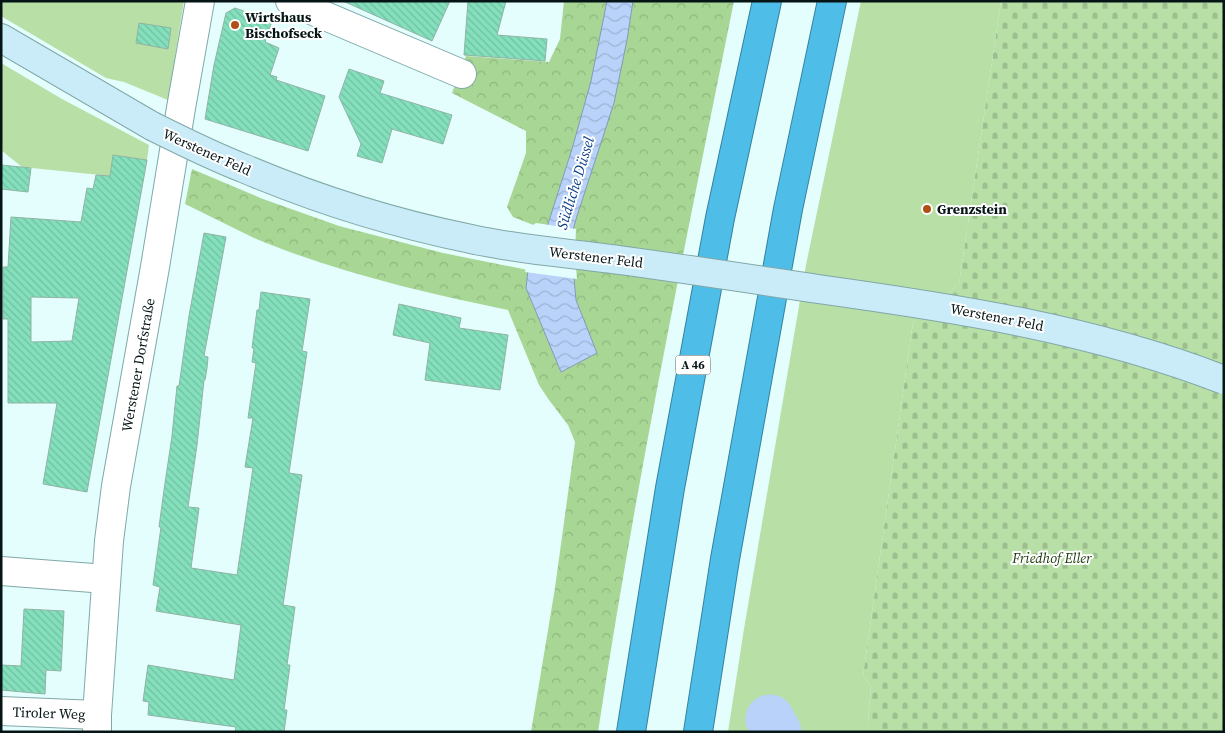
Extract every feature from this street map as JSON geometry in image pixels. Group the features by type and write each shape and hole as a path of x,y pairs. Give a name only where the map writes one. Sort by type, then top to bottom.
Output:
{"highway":[{"name":"A 46","path":"631,732 670,488 720,218 767,1"},
{"path":"698,732 725,559 788,209 832,1"}],"main road":[{"name":"Werstener Feld","path":"1,38 152,126 205,152 240,168 316,196 394,221 513,247 919,303 992,316 1043,326 1122,346 1224,380"}],"street":[{"name":"Werstener Dorfstraße","path":"97,724 110,526 200,1"},
{"path":"290,1 462,74"},
{"path":"1,571 106,579"},
{"name":"Tiroler Weg","path":"1,711 97,724"}],"green space":[{"path":"1,1 184,1 168,100 124,82 106,78 1,16"},
{"path":"564,1 607,1 591,81 572,149 547,227 536,226 513,217 507,207 526,153 526,131 452,93 466,56 549,62 560,39"},
{"path":"633,1 734,1 644,457 598,732 531,732 555,588 575,442 568,425 539,385 508,310 379,280 316,261 254,238 185,204 192,169 263,199 339,226 443,253 528,270 526,288 561,372 597,353 576,300 572,256 573,230 614,103"},
{"path":"861,1 1001,1 959,284 913,322 863,676 871,686 867,732 786,732 777,709 767,716 772,732 728,732 806,265"},
{"name":"Friedhof Eller","path":"1001,1 1224,1 1224,732 867,732 871,686 863,676 913,322 959,284"},
{"path":"1,63 62,99 149,145 147,160 114,155 110,176 22,167 1,150"}],"water":[{"path":"607,1 633,1 614,103 573,230 572,256 576,300 597,353 561,372 526,288 528,270 547,227 572,149 591,81"}],"pier":[{"path":"536,223 576,229 575,256 577,279 525,272 533,225"}],"building":[{"path":"343,1 450,1 432,41"},
{"path":"468,1 506,1 497,35 547,39 545,61 464,55"},
{"path":"235,8 272,21 265,42 279,48 270,75 277,77 276,80 325,96 308,151 205,119 214,65 226,13"},
{"path":"139,23 171,28 168,49 136,43"},
{"path":"349,69 384,81 380,93 452,115 443,144 392,129 382,163 357,156 361,144 339,97"},
{"path":"113,155 147,160 87,492 43,484 57,403 8,403 8,319 3,319 3,267 8,267 11,217 81,222 87,188 93,189 96,175 110,176","holes":["31,297 79,298 72,341 31,342"]},
{"path":"1,165 31,168 28,192 1,189"},
{"path":"204,233 226,237 204,356 208,357 207,368 188,507 199,508 191,568 237,575 253,468 245,467 253,418 248,418 256,363 252,362 254,348 252,348 261,292 310,299 302,351 307,352 289,473 302,475 283,605 295,607 287,665 290,665 284,710 287,710 284,732 235,732 236,727 148,715 149,702 143,701 148,665 234,680 241,625 156,611 160,587 153,585 177,386 179,386"},
{"path":"399,304 461,318 459,328 508,335 500,390 425,380 430,343 393,335"},
{"path":"24,609 64,611 61,671 46,670 45,694 1,690 1,665 21,666"}],"waterway":[{"name":"Südliche Düssel","path":"770,719 777,732"}],"place":[{"name":"Wirtshaus Bischofseck","path":"235,25"},
{"name":"Grenzstein","path":"927,209"}]}
